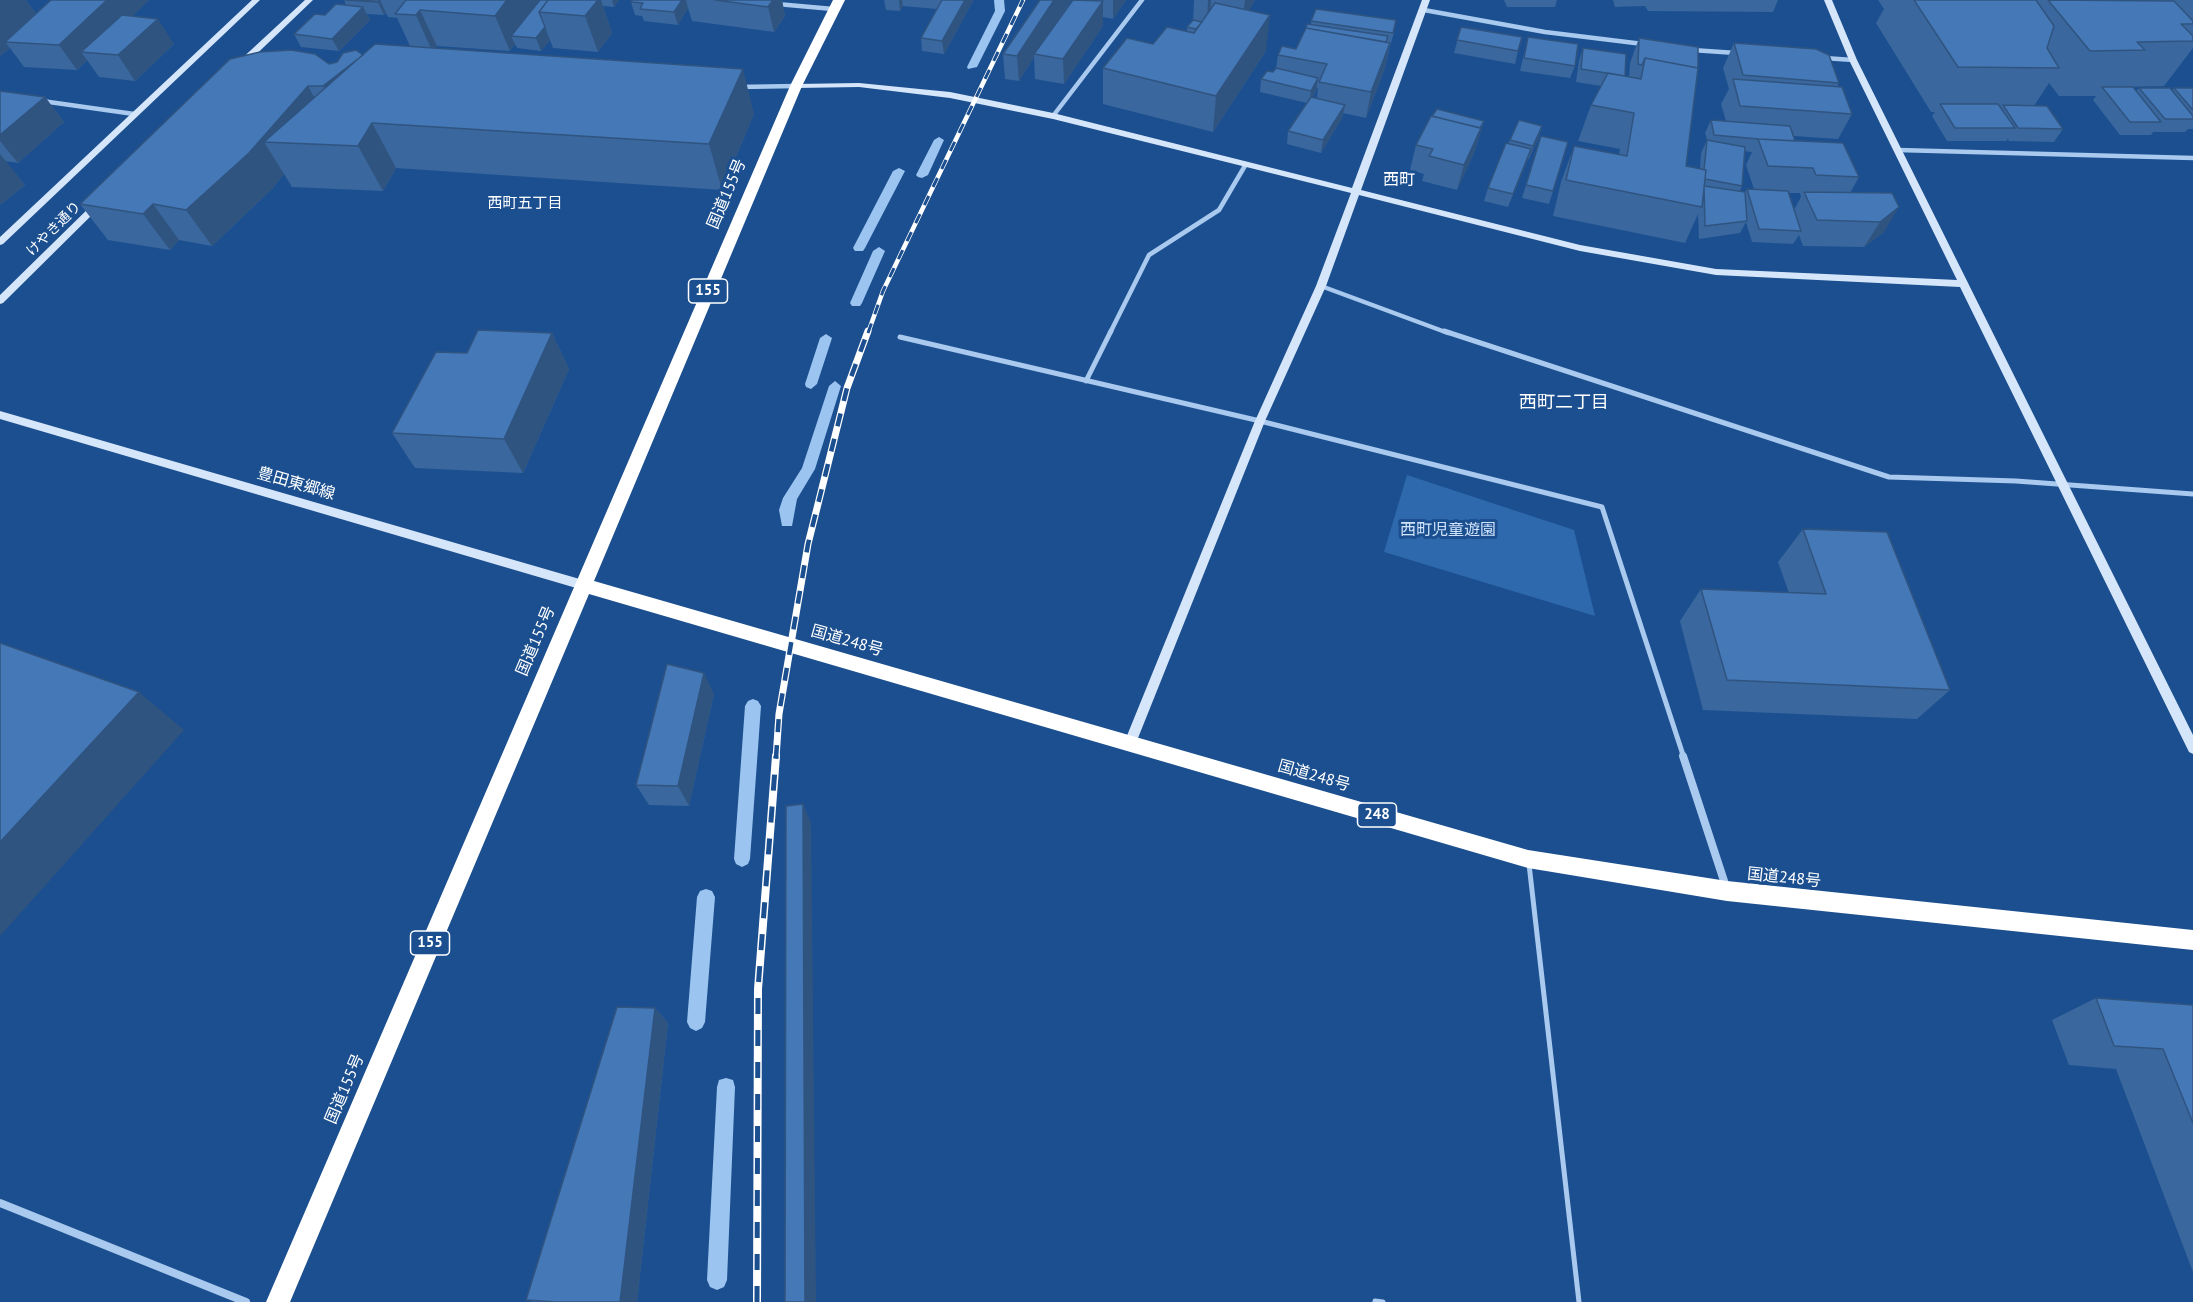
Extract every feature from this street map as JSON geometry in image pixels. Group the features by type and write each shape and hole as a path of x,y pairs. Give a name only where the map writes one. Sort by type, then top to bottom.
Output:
{"highway":[{"name":"国道155号","path":"278,1302 796,86 836,5"},
{"name":"国道248号","path":"583,585 1528,859 1727,891 2193,940"}],"street":[{"name":"けやき通り","path":"0,242 256,0"},
{"path":"232,71 309,0"},
{"path":"1053,117 1143,0"},
{"path":"1828,0 1853,60 2193,748"},
{"path":"772,3 836,5"},
{"path":"1130,743 1260,422 1321,286 1425,5 1545,32 1651,45"},
{"path":"1686,50 1745,53"},
{"path":"1814,58 1853,60"},
{"path":"736,87 860,85 950,95 1053,117 1580,248 1716,272 1965,284"},
{"path":"33,100 134,114"},
{"path":"1898,150 2193,158"},
{"path":"1086,381 1149,255 1219,210 1246,164"},
{"name":"けやき通り","path":"0,302 108,195"},
{"path":"1321,286 1457,336 1889,477 2193,494"},
{"path":"900,337 1260,422 1602,507 1727,891"},
{"name":"豊田東郷線","path":"0,415 583,585"},
{"path":"0,1203 246,1302"}],"lane":[{"path":"1528,859 1579,1302"},
{"path":"1375,1301 1383,1302"}],"green space":[{"name":"西町児童遊園","path":"1407,475 1574,530 1595,616 1384,552"}],"building":[{"path":"51,0 107,0 59,45 5,42"},
{"path":"345,0 380,0 378,2"},
{"path":"406,0 507,0 495,16 420,10 416,15 395,14"},
{"path":"540,0 548,0 539,12 545,27 536,38 511,36"},
{"path":"548,0 598,0 585,16 539,12"},
{"path":"632,0 682,0 674,12 640,9 643,3 631,2"},
{"path":"715,0 773,0 768,7"},
{"path":"942,0 965,0 942,41 921,38"},
{"path":"1040,0 1054,0 1017,56 1003,54"},
{"path":"1073,0 1103,1 1063,59 1034,54"},
{"path":"1914,0 2036,0 2054,26 2047,48 2059,68 1958,67"},
{"path":"2048,0 2174,1 2193,21 2193,24 2181,24 2193,36 2193,41 2137,42 2145,50 2090,51"},
{"path":"1215,3 1270,15 1216,96 1103,68 1127,38 1153,44 1167,27 1194,33"},
{"path":"336,4 363,7 332,39 294,34 315,14 325,15"},
{"path":"1316,9 1396,20 1393,33 1311,21"},
{"path":"122,15 158,19 118,55 81,52"},
{"path":"1193,20 1202,22 1196,29 1187,27"},
{"path":"1307,24 1388,36 1386,42 1306,28"},
{"path":"1461,27 1522,37 1518,51 1457,40"},
{"path":"1306,28 1390,43 1371,92 1319,82 1327,64 1278,55 1282,46 1296,49"},
{"path":"1528,37 1578,44 1575,66 1524,58"},
{"path":"1639,38 1698,47 1698,68 1645,58 1642,65 1638,64"},
{"path":"1734,43 1816,49 1829,55 1839,83 1743,75"},
{"path":"375,44 743,69 709,144 372,123 358,146 264,142"},
{"path":"1583,48 1626,54 1625,76 1581,69"},
{"path":"291,50 315,54 329,64 337,62 343,53 356,50 363,55 323,86 308,86 249,153 186,210 153,204 143,214 80,204 230,59 260,52"},
{"path":"1645,58 1698,68 1686,166 1706,170 1702,207 1566,180 1574,146 1627,156 1634,113 1591,105 1608,73 1641,79"},
{"path":"1276,68 1318,78 1311,91 1261,79 1267,71 1273,72"},
{"path":"1733,79 1842,87 1852,114 1740,106"},
{"path":"2102,87 2133,87 2161,122 2130,122"},
{"path":"2139,88 2170,88 2193,119 2165,119"},
{"path":"2174,88 2193,88 2193,110"},
{"path":"0,91 45,97 0,135"},
{"path":"1311,97 1345,105 1323,140 1288,131"},
{"path":"1940,104 1998,104 2015,128 1955,128"},
{"path":"2003,105 2047,106 2063,129 2018,128"},
{"path":"1437,109 1484,121 1480,128 1432,116"},
{"path":"1431,116 1481,128 1464,165 1429,156 1433,149 1416,145"},
{"path":"1519,120 1542,126 1533,146 1510,140"},
{"path":"1711,120 1790,126 1795,141 1714,135"},
{"path":"1541,136 1568,142 1553,191 1526,185"},
{"path":"1758,139 1843,143 1859,177 1816,175 1813,168 1768,166"},
{"path":"1707,140 1745,147 1742,186 1705,179"},
{"path":"1506,143 1531,149 1513,194 1488,188"},
{"path":"1704,186 1745,192 1747,221 1705,226"},
{"path":"1747,189 1788,191 1801,231 1759,229"},
{"path":"1804,192 1892,193 1899,207 1880,222 1817,220"},
{"path":"478,330 552,333 504,439 392,433 436,352 467,353"},
{"path":"1803,529 1887,532 1950,690 1727,680 1701,589 1826,594"},
{"path":"0,643 139,692 0,842"},
{"path":"667,664 704,673 678,786 636,785"},
{"path":"803,804 805,1302 785,1302 786,806"},
{"path":"2096,998 2193,1005 2193,1123 2163,1049 2114,1046"},
{"path":"617,1007 655,1008 620,1302 526,1300"}],"waterway":[{"path":"972,67 1000,11 999,0"},
{"path":"922,175 939,140"},
{"path":"859,248 899,171"},
{"path":"856,303 879,251"},
{"path":"811,384 826,338"},
{"path":"787,522 786,510 790,498 808,469 835,386"},
{"path":"742,859 753,706"},
{"path":"696,1022 706,897"},
{"path":"717,1280 726,1087"}],"railway":[{"path":"868,333 883,291 1023,0"},
{"path":"776,758 779,714 808,544 847,388 868,331"},
{"path":"757,1302 758,989 776,756"}],"district":[{"name":"西町","path":"1399,180"},
{"name":"西町五丁目","path":"525,204"},
{"name":"西町二丁目","path":"1564,403"}]}
